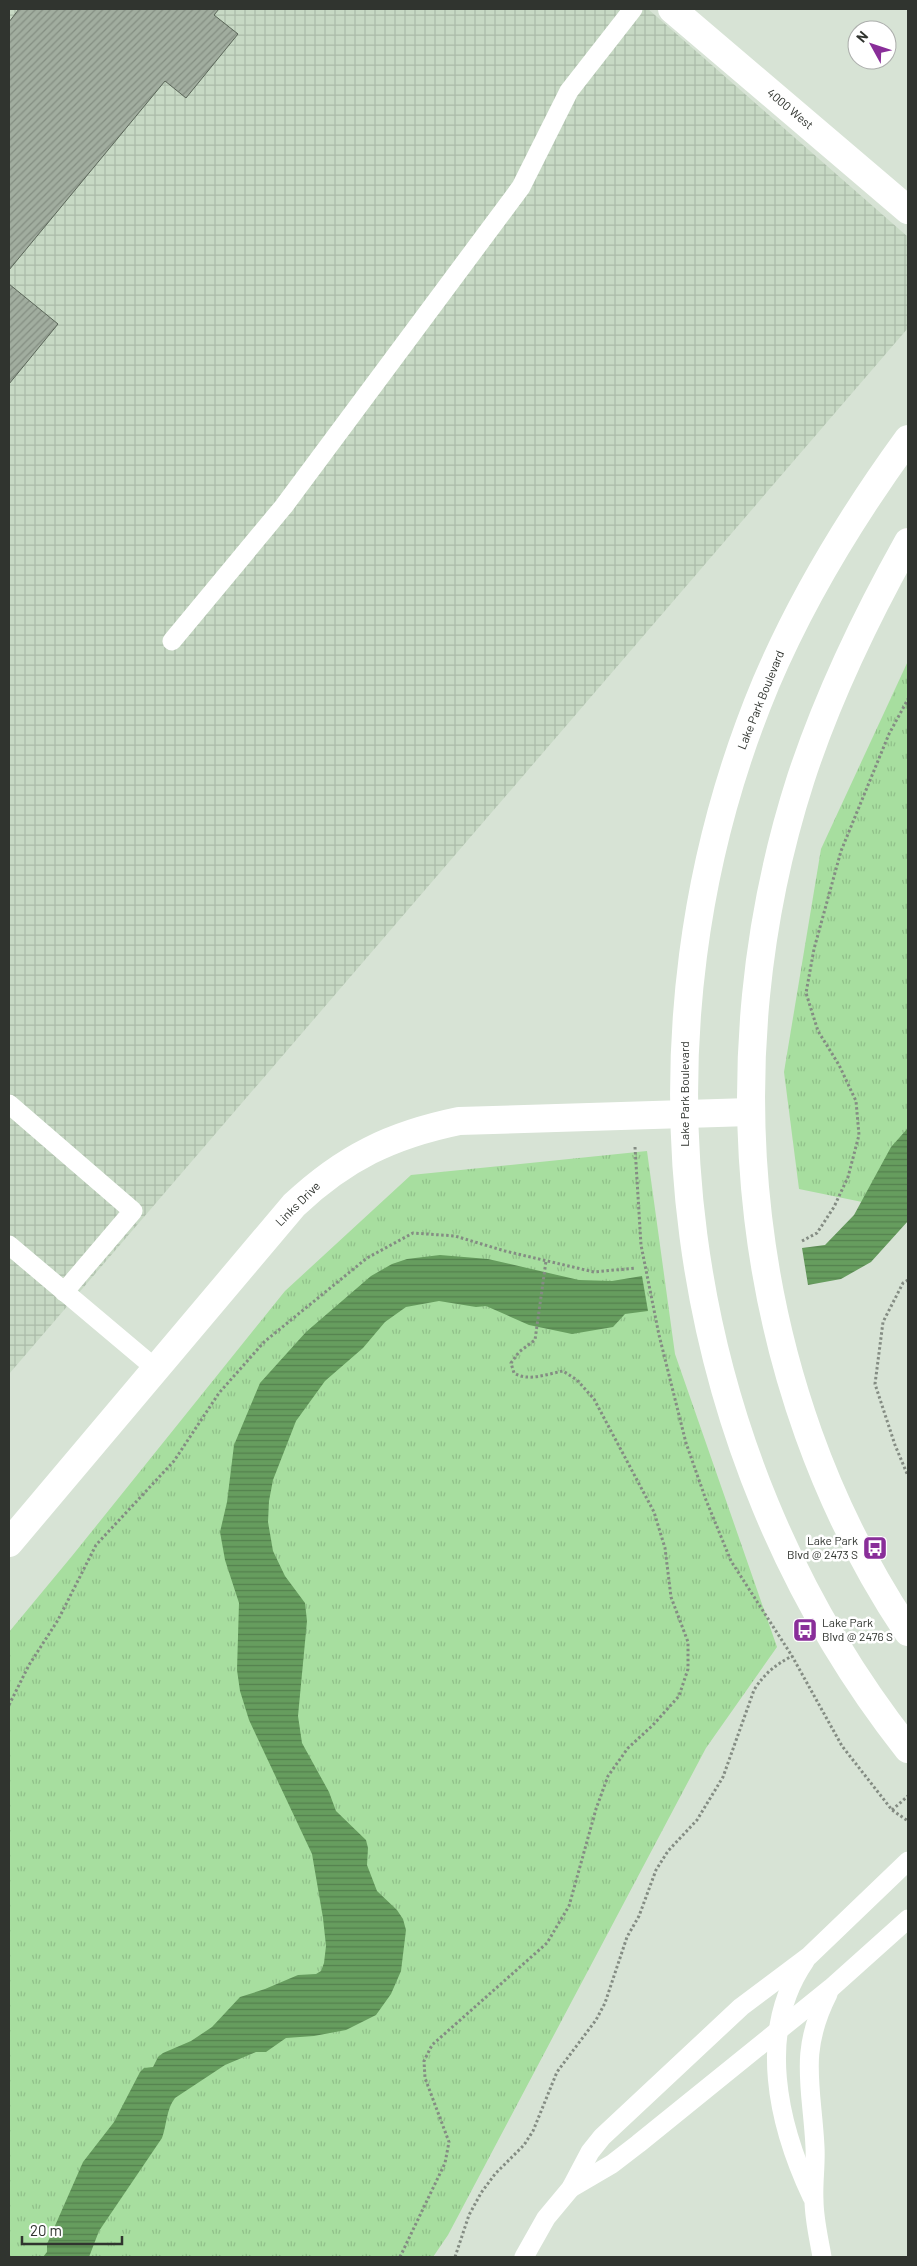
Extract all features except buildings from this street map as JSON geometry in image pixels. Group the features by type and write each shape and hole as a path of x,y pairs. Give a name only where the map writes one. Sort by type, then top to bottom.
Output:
{"street":[{"name":"4000 West","path":"672,9 908,210"},
{"name":"Lake Park Boulevard","path":"908,439 850,523 820,573 792,626 744,740 712,850 699,910 686,1023 683,1114 689,1202 710,1338 749,1464 775,1527 820,1618 861,1682 908,1749"},
{"path":"908,542 851,651 825,713 802,778 783,844 768,909 758,973 752,1038 750,1112 758,1217 768,1282 781,1344 796,1397 836,1501 866,1560 908,1632"},
{"name":"Links Drive","path":"9,1543 294,1205 315,1185 347,1163 383,1143 420,1129 458,1121 750,1112"}],"lane":[{"path":"172,641 284,506 521,187 569,91 633,9"},
{"path":"9,1104 133,1211 64,1292"},
{"path":"9,1245 155,1368"},
{"path":"524,2257 546,2218 571,2188 590,2152 615,2124 741,2007 809,1956 908,1861"},
{"path":"571,2188 612,2164 778,2032 908,1920"},
{"path":"809,1956 795,1976 785,1998 778,2032 778,2086 782,2112 799,2170 814,2201"},
{"path":"822,2257 814,2201 815,2147 808,2075 809,2051 814,2029 831,1988"}],"path":[{"path":"802,1241 817,1233 834,1207 848,1176 859,1135 856,1101 839,1065 818,1031 806,992 814,949 841,851 889,734 908,699"},
{"path":"9,1704 29,1665 58,1620 96,1545 174,1461 219,1393 264,1342 367,1258 413,1233 455,1236 594,1272 636,1268"},
{"path":"400,2257 445,2163 449,2142 425,2078 424,2061 432,2045 547,1943 569,1906 596,1809 608,1776 628,1748 653,1725 679,1696 688,1669 688,1642 671,1597 665,1548 654,1512 594,1399 577,1380 563,1371 530,1378 521,1378 514,1373 511,1363 520,1352 535,1340 546,1261"},
{"path":"908,1280 903,1283 883,1322 875,1384 895,1445 908,1476"},
{"path":"455,2257 469,2215 480,2193 495,2174 524,2145 532,2131 557,2072 596,2020 605,2002 627,1937 639,1916 656,1870 668,1851 698,1820 723,1777 754,1690 761,1678 775,1665 792,1656"},
{"path":"892,1810 908,1796"}],"shaded area":[{"path":"9,9 648,9 908,237 908,328 9,1374"},
{"path":"908,1128 908,1221 871,1262 841,1279 808,1285 802,1248 825,1245 854,1215 891,1147"},
{"path":"440,1255 488,1259 579,1280 612,1281 642,1276 648,1311 625,1314 613,1327 572,1334 529,1325 486,1306 476,1307 439,1301 406,1307 385,1322 363,1348 325,1381 296,1421 273,1480 268,1522 273,1551 285,1576 305,1603 307,1621 298,1716 302,1743 329,1792 336,1811 366,1840 368,1848 367,1865 377,1891 397,1910 403,1919 406,1930 401,1971 391,1994 376,2015 346,2030 314,2036 286,2038 266,2052 256,2052 225,2065 175,2098 168,2112 162,2138 99,2231 89,2257 43,2257 47,2252 47,2244 83,2162 114,2122 140,2072 144,2068 153,2067 158,2057 163,2053 191,2041 212,2027 240,1997 298,1975 316,1974 321,1971 326,1946 312,1854 249,1720 240,1691 237,1670 239,1603 225,1560 220,1532 227,1502 234,1445 260,1383 306,1332 371,1276 392,1264 407,1259"}],"green space":[{"path":"908,661 908,1193 867,1203 799,1189 784,1072 821,849"},
{"path":"647,1151 675,1354 777,1647 706,1748 448,2235 433,2257 9,2257 9,1632 285,1291 411,1175"}],"place":[{"name":"Lake Park Blvd @ 2473 S","path":"875,1548"},
{"name":"Lake Park Blvd @ 2476 S","path":"805,1630"}]}
